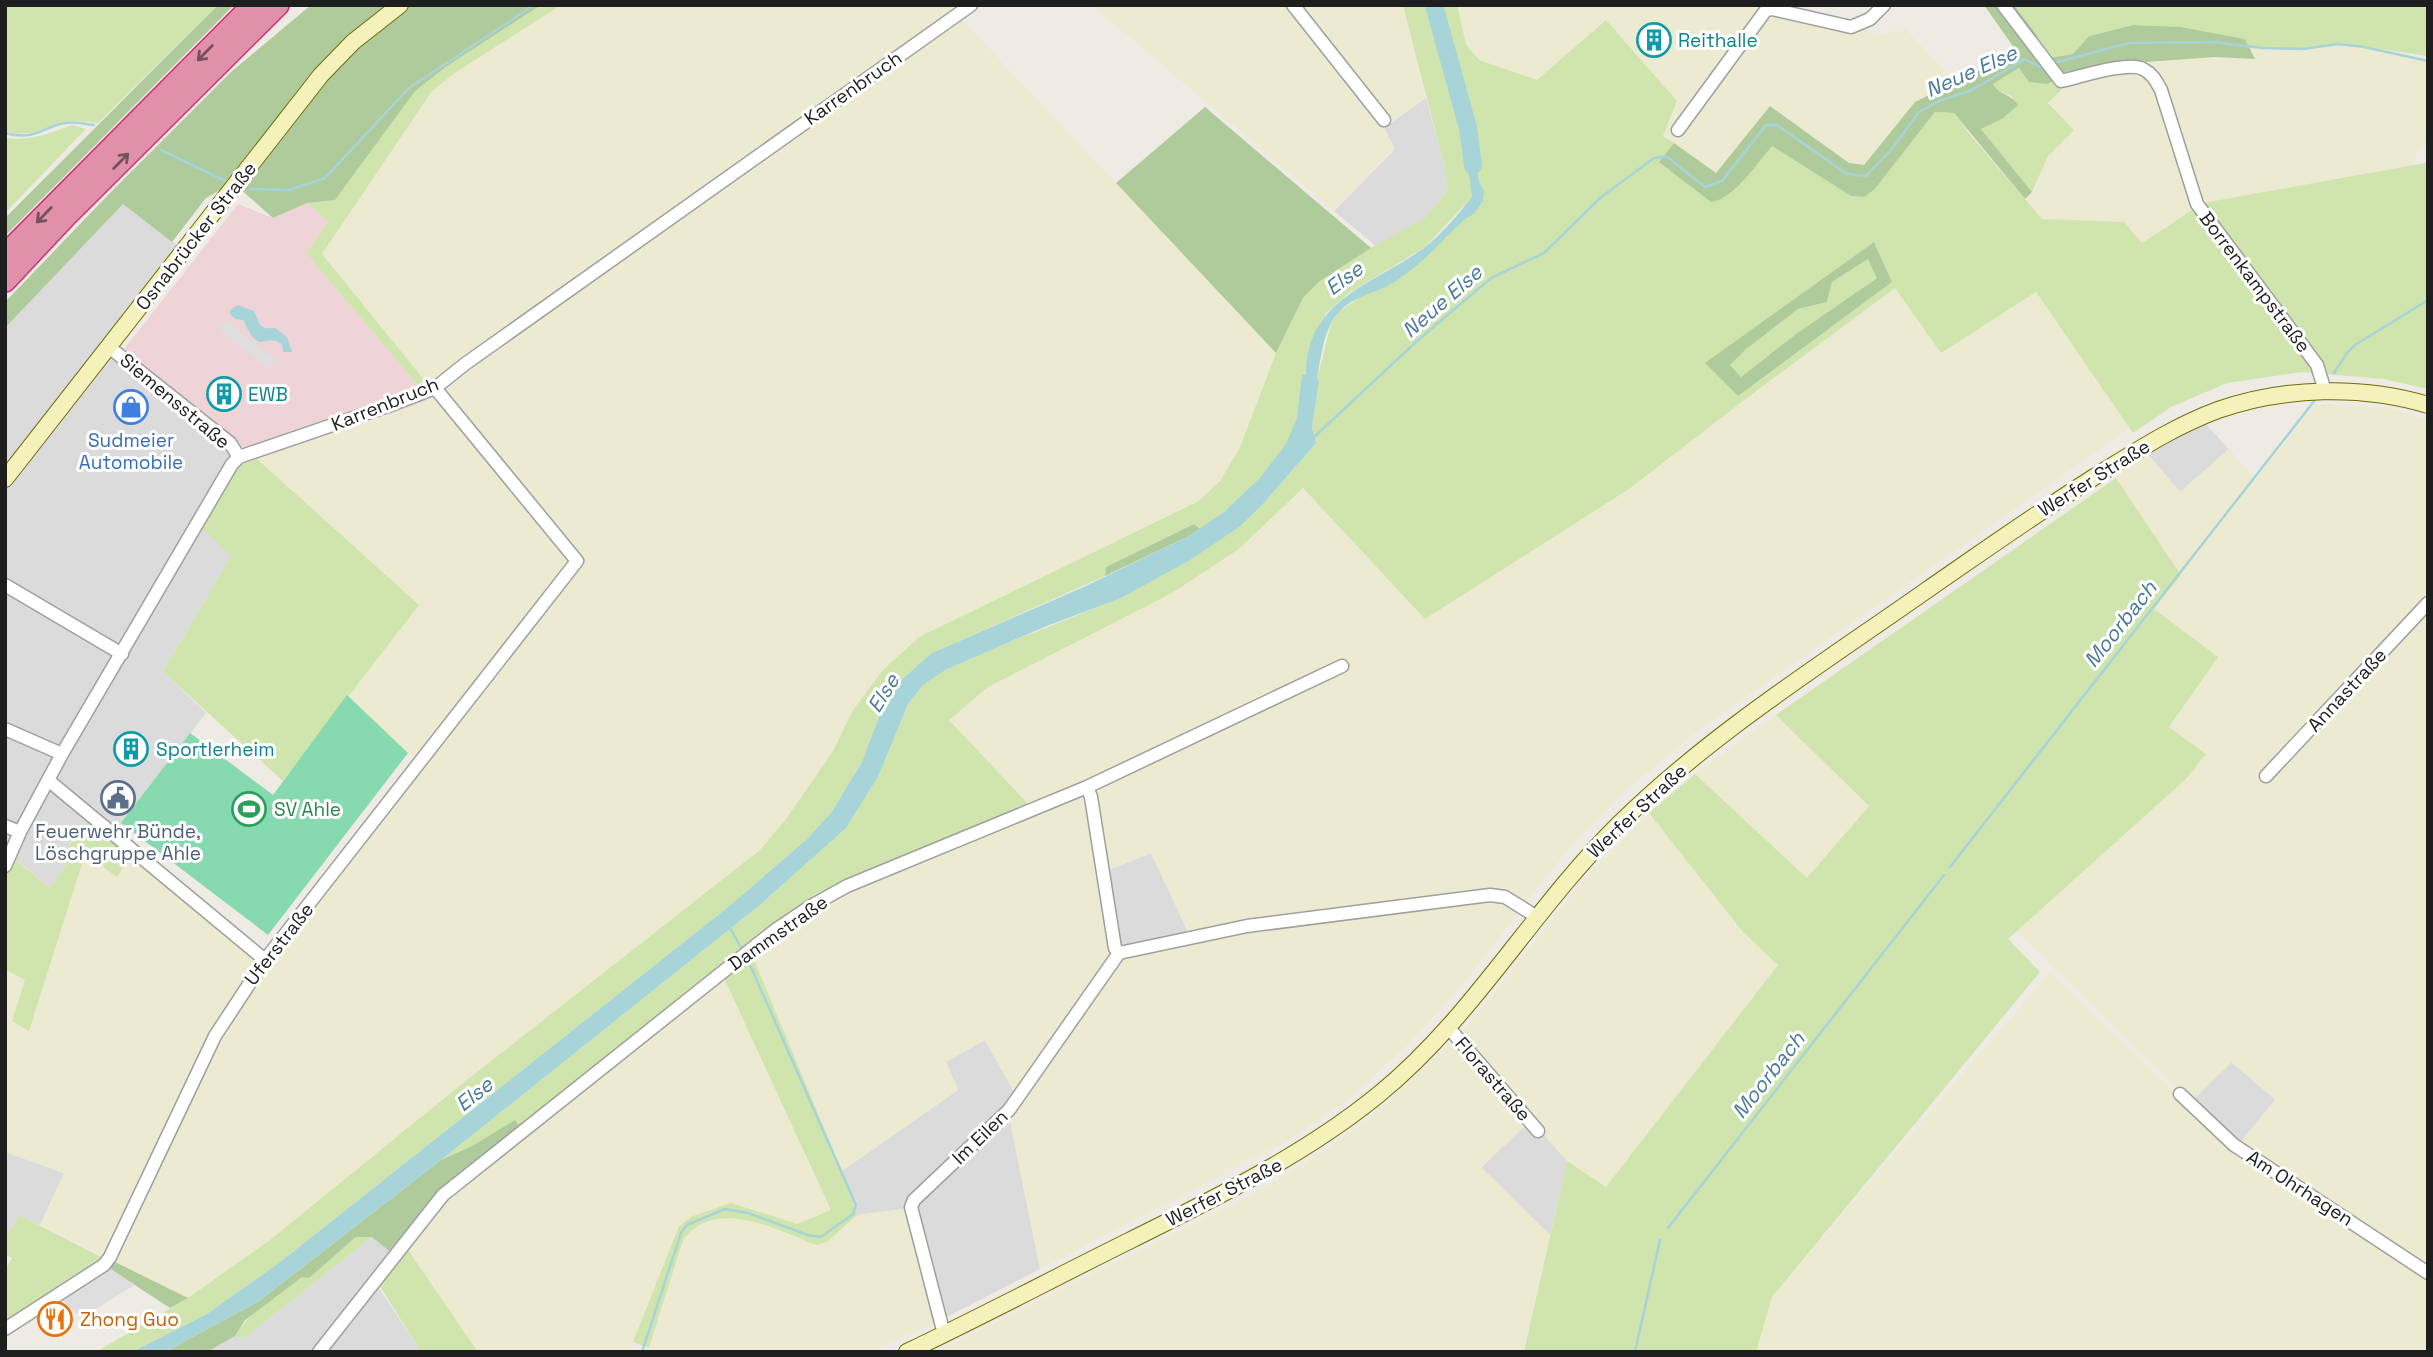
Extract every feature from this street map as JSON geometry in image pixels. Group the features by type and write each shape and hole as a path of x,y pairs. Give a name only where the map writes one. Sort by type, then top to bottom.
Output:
{"highway":[{"path":"5,256 253,5"},
{"path":"5,281 74,208 278,5"}],"street":[{"name":"Osnabrücker Straße","path":"5,479 321,75 353,42 400,5"},
{"name":"Karrenbruch","path":"239,457 388,407 435,388 476,356 971,5"},
{"path":"1293,5 1384,120"},
{"path":"1678,130 1766,10 1772,9 1851,27 1870,19 1884,5"},
{"name":"Borrenkampstraße","path":"2003,5 2061,81 2123,68 2141,68 2154,77 2161,90 2197,204 2317,365 2325,391"},
{"name":"Siemensstraße","path":"110,347 230,443 239,457"},
{"name":"Uferstraße","path":"5,1329 104,1265 110,1257 215,1036 265,960 577,561 435,388"},
{"name":"Werfer Straße","path":"907,1352 1293,1156 1337,1128 1383,1092 1448,1027 1574,871 1616,827 1694,757 2055,501 2167,432 2222,409 2285,395 2325,391 2387,395 2428,405"},
{"path":"5,866 19,832 62,754 232,464 239,457"},
{"path":"5,585 122,654"},
{"name":"Annastraße","path":"2266,776 2428,603"},
{"name":"Dammstraße","path":"318,1352 443,1195 774,931 811,906 847,886 1087,787 1342,666"},
{"path":"5,729 62,754"},
{"path":"48,780 265,960"},
{"path":"1087,787 1091,797 1115,947 1119,953 1247,926 1490,895 1506,897 1537,917"},
{"path":"5,826 19,832"},
{"name":"Im Eilen","path":"944,1335 911,1207 914,1200 1009,1110 1119,953"},
{"name":"Florastraße","path":"1448,1027 1538,1131"},
{"name":"Am Ohrhagen","path":"2180,1094 2234,1144 2428,1273"}],"shaded area":[{"path":"1426,98 1446,173 1447,191 1426,217 1376,246 1334,211 1395,149 1384,128"},
{"path":"307,203 328,222 306,253 420,388 427,401 257,459 128,355 125,348 238,204 273,218"},
{"path":"123,204 178,246 106,344 226,445 230,456 195,520 231,556 163,672 206,713 117,832 93,813 69,845 68,862 50,888 12,856 5,855 5,328"},
{"path":"226,321 276,360 269,369 219,330"},
{"path":"2202,420 2229,449 2180,492 2145,451"},
{"path":"1151,853 1188,932 1118,947 1107,871"},
{"path":"985,1040 1018,1099 1010,1121 1040,1269 933,1324 904,1209 857,1215 842,1171 958,1090 946,1062"},
{"path":"2231,1062 2276,1100 2238,1145 2191,1102"},
{"path":"1531,1120 1567,1161 1550,1235 1481,1168"},
{"path":"5,1152 64,1173 40,1225 19,1216 5,1239"},
{"path":"372,1237 389,1251 371,1276 421,1352 207,1352 235,1336 243,1339"},
{"path":"106,1266 134,1285 81,1318 59,1297"}],"green space":[{"path":"5,5 218,5 98,123 68,121 23,134 5,131"},
{"path":"218,5 234,5 5,236 5,218"},
{"path":"311,5 541,5 447,66 415,91 335,200 307,203 273,218 229,179 220,190 206,198 172,242 123,204 5,328 5,302 231,72"},
{"path":"541,5 561,5 455,73 432,91 322,254 430,387 420,388 306,253 328,222 307,203 335,200 414,91 447,66"},
{"path":"561,5 948,5 1276,353 1240,447 1220,481 1199,501 919,637 883,670 853,710 833,751 786,819 760,850 463,1083 270,1240 188,1298 40,1225 64,1173 5,1152 5,969 25,979 22,994 85,853 132,854 267,967 422,766 347,695 418,605 257,459 383,418 433,398 430,387 322,254 431,91"},
{"path":"1092,5 1403,5 1426,97 1384,128 1395,149 1334,211"},
{"path":"1403,5 1428,5 1464,142 1472,197 1425,247 1349,293 1326,313 1306,376 1302,375 1298,414 1290,436 1258,482 1200,529 1194,524 1106,567 1105,576 932,653 872,738 862,762 831,813 806,840 727,908 279,1263 207,1314 132,1352 96,1352 188,1298 270,1240 463,1083 760,850 786,819 833,751 853,710 883,670 919,637 1199,501 1220,481 1240,447 1276,353 1303,298 1320,281 1426,217 1447,191 1446,173"},
{"path":"1440,5 1457,5 1466,44 1479,60 1537,80 1606,20 1677,101 1663,136 1674,143 1659,162 1731,192 1772,146 1851,196 1864,197 1874,190 1935,112 1954,113 2042,219 2124,222 2142,243 2203,203 2425,163 2428,158 2428,389 2384,379 2301,372 2227,383 2171,407 2133,433 2036,292 1941,353 1895,288 1629,489 1425,619 1303,488 1239,549 1172,593 988,687 949,720 1029,805 814,895 520,1126 516,1121 441,1160 761,904 846,828 878,777 908,704 923,685 947,669 979,654 1119,599 1262,505 1316,443 1312,428 1317,379 1331,324 1339,311 1367,293 1391,284 1474,214 1484,191 1479,181","holes":["1874,242 1892,282 1738,396 1706,363"]},
{"path":"1457,5 1781,5 1818,25 1861,31 1866,28 1876,36 1904,28 1956,81 1915,102 1864,165 1849,163 1770,107 1716,173 1663,136 1605,20 1537,81 1479,60 1466,44"},
{"path":"1984,5 2014,5 2036,34 2049,58 2073,54 2089,36 2133,25 2181,27 2245,39 2255,59 2215,57 2146,62 2057,79 2047,84 2029,82 2019,68 1993,84 2018,105 2002,119 1981,129 2032,192 2025,199 1954,113 1935,112 1874,190 1864,197 1851,196 1772,146 1736,187 1711,202 1659,162 1674,143 1716,173 1770,106 1849,163 1864,165 1915,102 2017,52"},
{"path":"2014,5 2428,5 2428,56 2339,43 2304,49 2249,47 2245,39 2181,27 2133,25 2089,36 2073,54 2049,58 2036,34"},
{"path":"2338,45 2428,62 2428,134 2411,165 2203,203 2142,243 2124,222 2042,219 2025,199 2035,189 2048,156 2074,130 2048,103 2057,79 2146,62 2215,57 2255,59 2249,47 2304,49"},
{"path":"2020,67 2057,79 2061,90 2048,103 2074,130 2048,156 2032,192 1981,129 2002,119 2013,97 1996,89 1993,84"},
{"path":"1205,107 1371,248 1320,281 1303,298 1276,353 1116,183"},
{"path":"72,125 86,129 5,213 5,138 31,138"},
{"path":"1874,242 1892,282 1738,396 1705,363","holes":["1868,259 1877,278 1796,334 1741,377 1730,365 1798,309 1827,302 1832,282"]},
{"path":"1868,259 1878,277 1796,334 1741,377 1730,365 1798,309 1827,302 1832,282"},
{"path":"1896,288 1942,353 2035,291 2130,428 1700,729 1626,790 1569,848 1459,989 1406,1046 1351,1097 1287,1141 1040,1269 1010,1121 1018,1099 985,1040 946,1062 958,1090 842,1171 752,955 815,910 850,891 1037,815 949,720 987,687 1172,593 1239,549 1303,488 1425,619 1629,489","holes":["1151,853 1188,932 1119,946 1107,871"]},
{"path":"2316,404 2390,408 2428,421 2428,1268 2238,1145 2275,1100 2232,1062 2191,1102 2016,930 2186,779 2169,727 2153,608 2181,575 2112,473 2145,451 2180,492 2229,449 2256,479"},
{"path":"257,459 419,605 283,781 163,672 231,556 202,528 237,466"},
{"path":"2116,478 2181,575 2154,609 2218,657 2169,727 2206,754 2186,779 2008,939 2040,972 1772,1297 1756,1352 1524,1352 1567,1161 1606,1187 1778,965 1743,932 1649,813 1695,774 1807,878 1869,806 1776,715"},
{"path":"1194,524 1200,529 1105,576 1106,567"},
{"name":"SV Ahle","path":"347,695 408,753 268,935 121,823 190,733 273,795"},
{"path":"1776,715 1870,806 1807,878 1695,774"},
{"path":"1649,813 1743,932 1779,965 1605,1188 1567,1161 1531,1120 1481,1167 1550,1235 1524,1352 936,1352 1246,1198 1322,1153 1370,1118 1461,1034 1584,880"},
{"path":"89,819 132,854 117,877 85,854 29,1031 12,1021 25,980 5,969 5,874 11,856 50,888 68,862 69,846"},
{"path":"752,955 842,1171 857,1215 827,1242 816,1245 747,1220 712,1220 697,1227 683,1240 649,1348 633,1342 679,1226 693,1216 731,1203 797,1224 831,1210 724,978"},
{"path":"2050,972 2185,1103 2428,1276 2428,1352 1756,1352 1772,1297"},
{"path":"724,978 831,1210 797,1224 769,1216 693,1216 629,1352 478,1352 406,1247 446,1198"},
{"path":"515,1120 520,1126 439,1191 389,1251 372,1237 356,1237 309,1278 302,1277 245,1320 235,1336 207,1352 165,1352 259,1301 441,1160 472,1146"},
{"path":"904,1209 933,1324 868,1352 649,1352 683,1240 692,1229 722,1218 743,1218 816,1245 827,1242 857,1215"},
{"path":"19,1215 105,1259 5,1326 5,1270 12,1258 5,1254 5,1239"},
{"path":"356,1237 372,1237 243,1339 235,1336 260,1307 342,1250"},
{"path":"406,1247 478,1352 421,1352 378,1283"},
{"path":"111,1260 188,1298 170,1308 106,1266"}],"water":[{"path":"1472,141 1479,181 1484,191 1483,201 1474,214 1465,219 1411,270 1391,284 1350,303 1334,318 1324,343 1317,379 1312,428 1316,443 1239,527 1190,560 1119,599 1049,625 947,669 923,685 908,704 878,777 846,828 761,904 441,1160 259,1301 165,1352 132,1352 207,1314 279,1263 727,908 806,840 831,813 862,762 883,707 897,684 932,653 1086,586 1187,537 1224,512 1259,479 1286,444 1297,418 1302,375 1306,375 1309,349 1318,328 1330,311 1346,297 1424,248 1472,197 1464,142"},
{"path":"238,305 254,311 262,327 275,328 287,337 292,352 283,352 282,344 275,341 262,342 254,338 243,320 235,319 230,314 230,310"}],"waterway":[{"path":"250,189 289,190 325,178 409,88 534,5"},
{"name":"Else","path":"1434,5 1468,128 1473,165"},
{"name":"Neue Else","path":"2054,63 2129,43 2212,42 2303,49 2338,44 2428,61"},
{"name":"Neue Else","path":"1313,438 1417,341 1491,278 1544,253 1600,198 1654,158 1666,156 1705,187 1722,181 1766,125 1777,125 1847,174 1866,176 1891,150 1919,112 1939,101 1972,90 2025,59 2040,67 2045,66"},
{"path":"5,133 31,135 68,122 94,125"},
{"path":"161,150 228,182"},
{"name":"Moorbach","path":"2334,373 2355,345 2428,300"},
{"name":"Moorbach","path":"1950,867 2315,400"},
{"name":"Moorbach","path":"1668,1228 1944,875"},
{"path":"730,928 742,949"},
{"path":"642,1352 681,1233 687,1225 725,1209 748,1213 808,1235 821,1237 853,1214 856,1205 747,958"},
{"name":"Moorbach","path":"1635,1352 1660,1240"}],"place":[{"name":"Reithalle","path":"1654,40"},
{"name":"EWB","path":"224,394"},
{"name":"Sudmeier Automobile","path":"131,407"},
{"name":"Sportlerheim","path":"131,749"},
{"name":"Feuerwehr Bünde, Löschgruppe Ahle","path":"118,798"},
{"name":"SV Ahle","path":"249,809"},
{"name":"Zhong Guo","path":"55,1319"}]}
